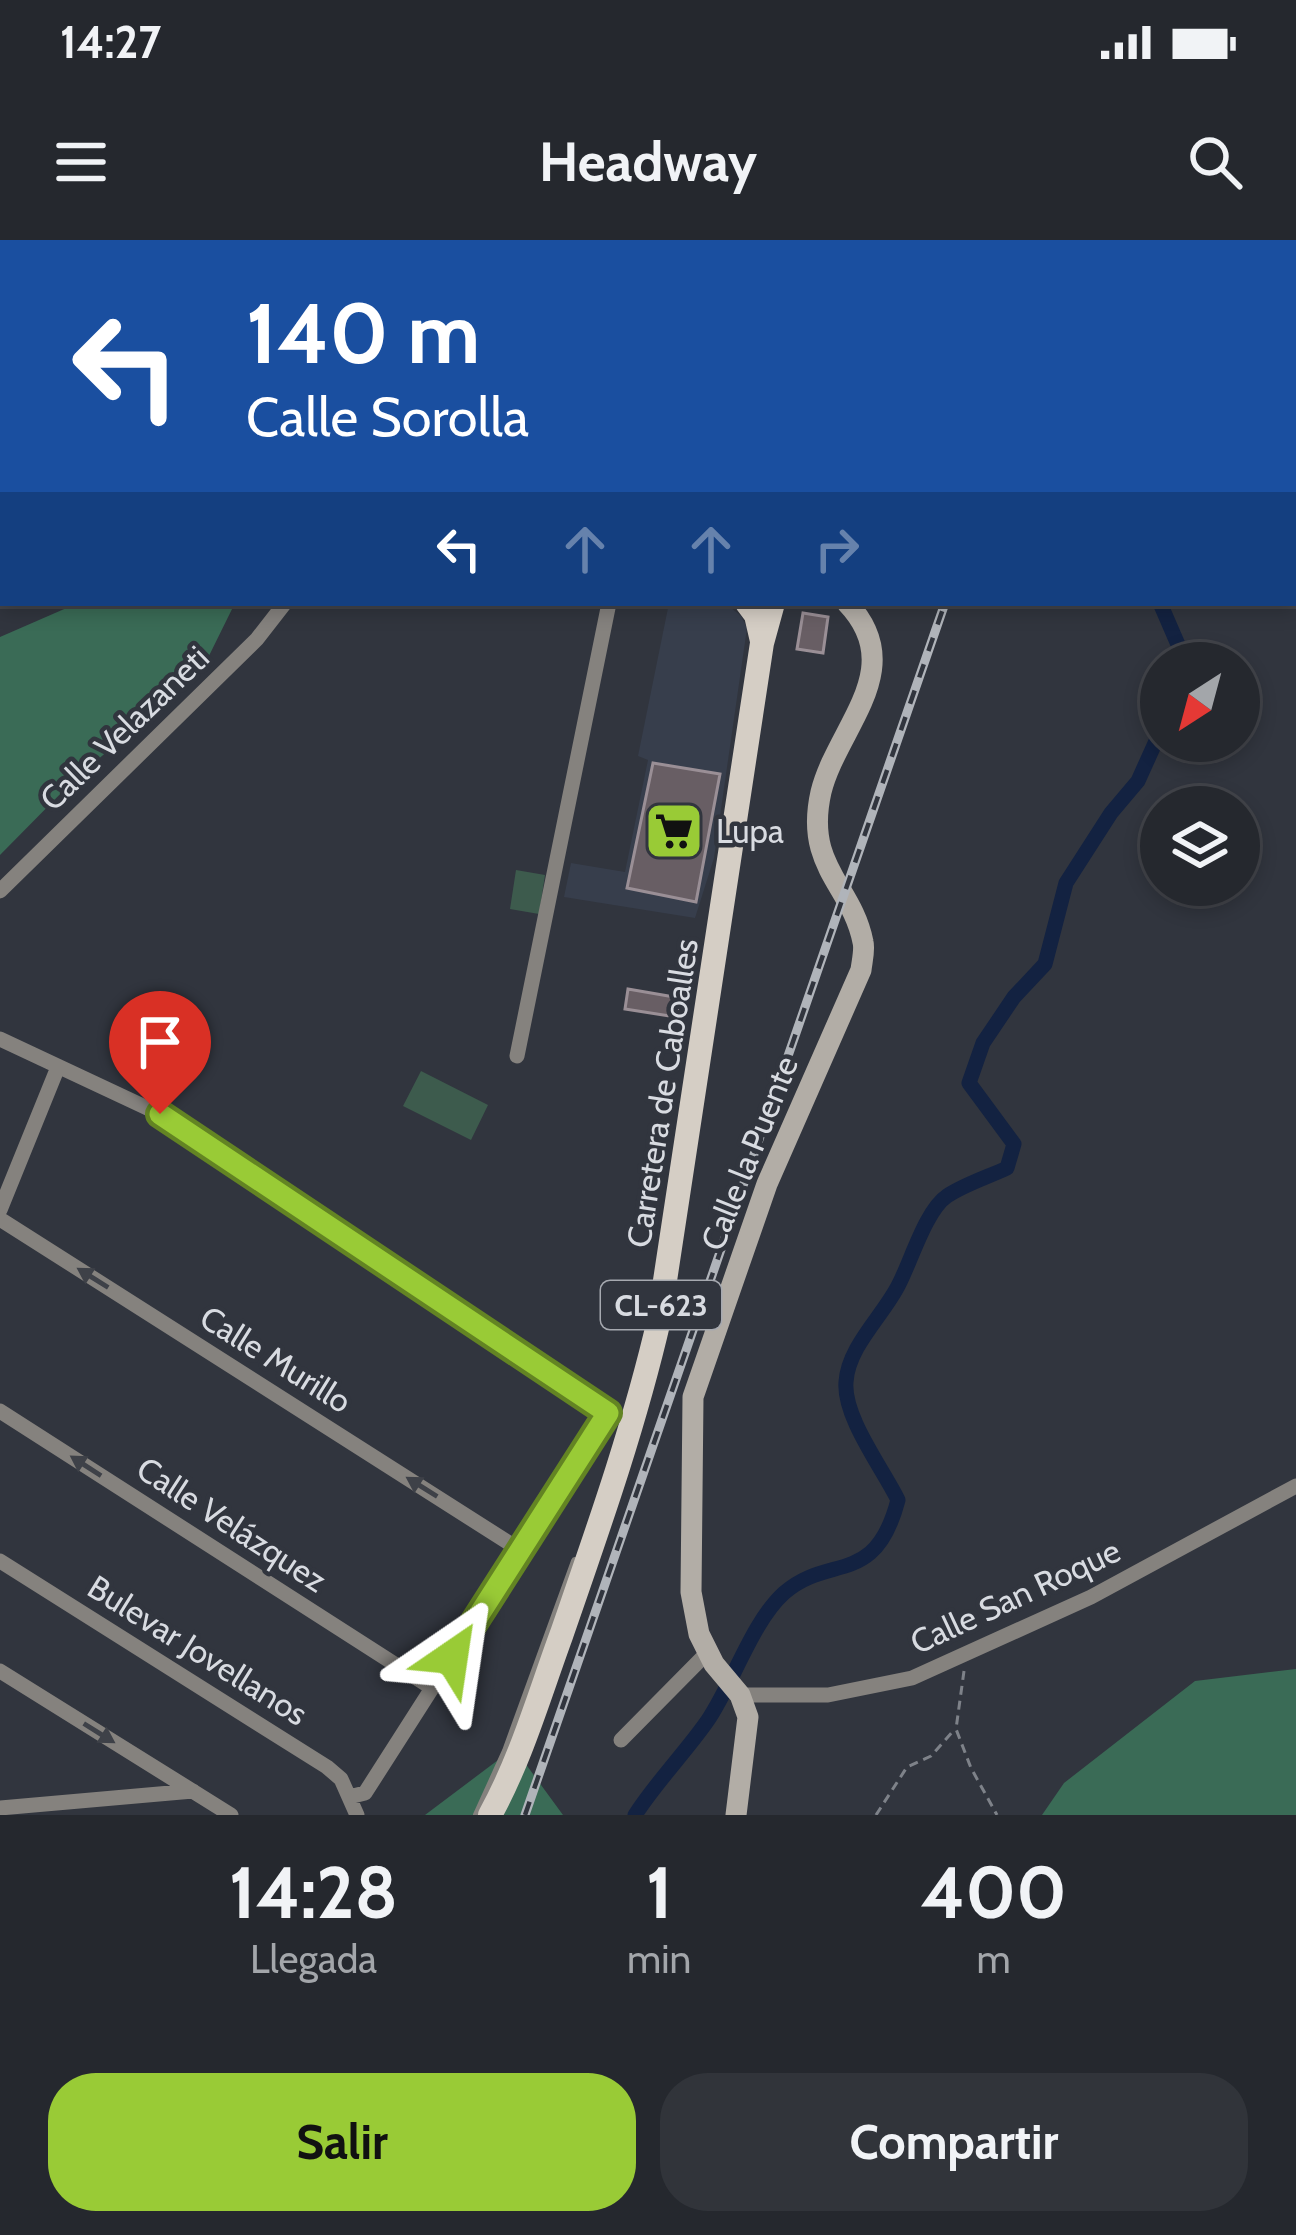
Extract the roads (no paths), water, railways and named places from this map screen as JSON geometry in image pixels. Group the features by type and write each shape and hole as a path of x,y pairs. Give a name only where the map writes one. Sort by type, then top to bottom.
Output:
{"main road":[{"name":"Carretera de Caboalles","path":"749,606 762,643"},
{"name":"Carretera de Caboalles","path":"490,1815 520,1751 614,1478 659,1320 762,643 772,606"}],"street":[{"name":"Calle Velazaneti","path":"0,891 257,640 283,606"},
{"path":"517,1056 608,606"},
{"name":"Calle la Puente","path":"732,1685 699,1634 691,1592 693,1397 767,1184 861,970 864,943 822,859 819,815 822,789 872,672 871,646 850,606"},
{"path":"0,1040 160,1114 608,1413 365,1793 351,1807"},
{"path":"0,1214 58,1067"},
{"name":"Calle Murillo","path":"0,1214 520,1550"},
{"name":"Calle Velázquez","path":"0,1411 432,1688"},
{"name":"Calle San Roque","path":"732,1685 827,1695 912,1678 1091,1598 1296,1486"},
{"name":"Bulevar Jovellanos","path":"0,1562 327,1767 341,1779 351,1807"},
{"path":"622,1740 708,1652"},
{"path":"0,1671 231,1815"},
{"path":"732,1685 748,1717 736,1815"},
{"path":"0,1808 193,1791"}],"lane":[{"path":"477,1815 506,1751 566,1582 614,1478"}],"waterway":[{"path":"1161,606 1177,642"},
{"path":"635,1815 708,1720 773,1605 801,1581 864,1558 888,1528 898,1500 851,1411 848,1369 899,1284 939,1203 1007,1168 1014,1144 969,1083 983,1043 1014,997 1045,964 1066,883 1147,762"}],"railway":[{"path":"525,1815 944,606"}],"place":[{"name":"Lupa","path":"674,831"}]}
